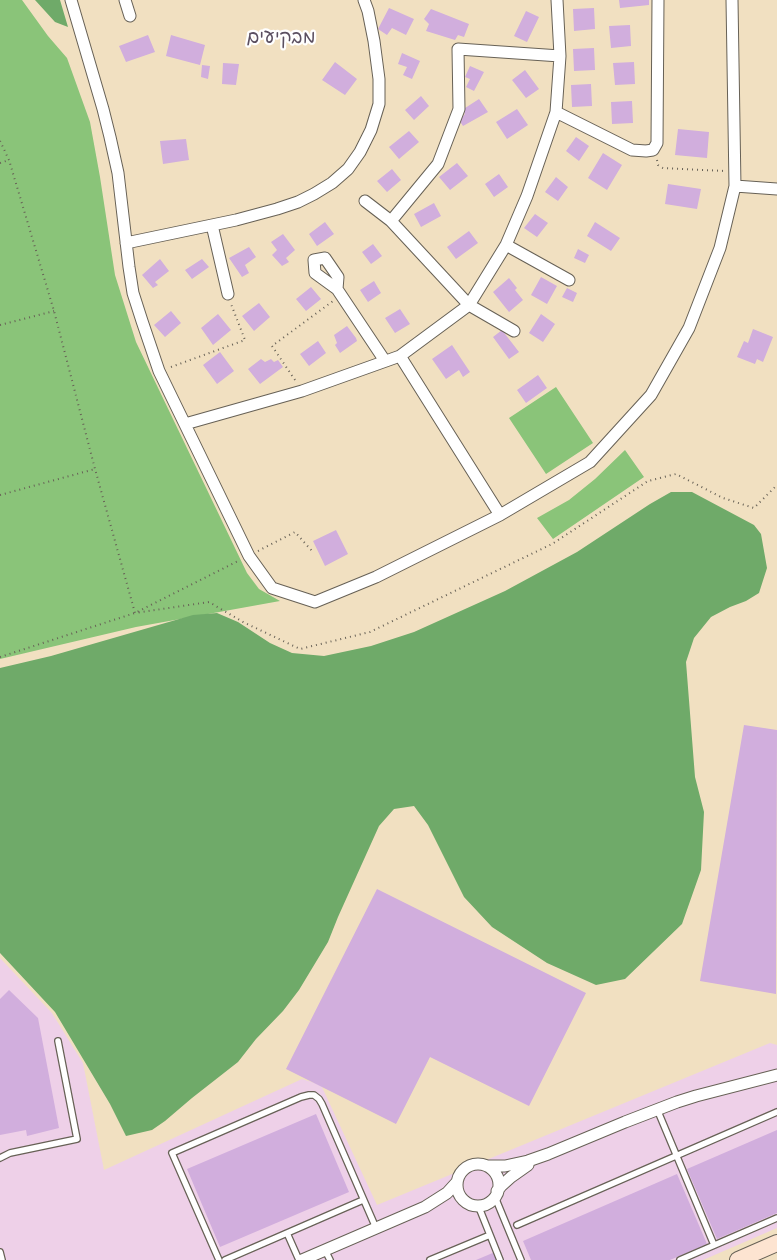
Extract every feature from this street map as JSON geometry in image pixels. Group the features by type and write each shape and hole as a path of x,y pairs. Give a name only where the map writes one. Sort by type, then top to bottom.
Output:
{"main road":[{"path":"738,1260 777,1243"}],"street":[{"path":"71,0 110,137 118,173 129,267 134,293 159,371 249,556 272,588 315,602 376,577 500,515 590,462 651,395 689,328 720,248 735,186 732,0"},
{"path":"125,0 130,16"},
{"path":"126,243 277,209 314,194 332,183 348,169 372,130 379,104 379,78 374,42 364,0"},
{"path":"185,424 302,391 400,356 469,305 506,245 527,196 556,112 560,56 557,0"},
{"path":"556,112 632,150 653,150 657,143 658,0"},
{"path":"391,221 438,164 459,109 458,49 560,56"},
{"path":"735,186 777,189"},
{"path":"365,201 391,221 469,305 514,331"},
{"path":"212,225 228,294"},
{"path":"506,245 569,280"},
{"path":"339,292 385,360"},
{"path":"400,356 500,515"},
{"path":"762,1078 777,1067"},
{"path":"300,1260 327,1255 376,1228 425,1207 447,1193 468,1166 478,1164 505,1166 518,1164 548,1154 657,1109 696,1096 777,1075"},
{"path":"425,1207 451,1202 487,1203 501,1186 516,1173 548,1154"},
{"path":"487,1166 496,1175 498,1185 496,1194"},
{"path":"457,1182 459,1194 463,1199 473,1204"}],"lane":[{"path":"0,1158 10,1153 77,1139 58,1040"},
{"path":"219,1260 172,1153 301,1097 314,1095 322,1104 376,1228"},
{"path":"657,1109 714,1245"},
{"path":"517,1225 777,1112"},
{"path":"496,1194 521,1260"},
{"path":"225,1260 363,1200"},
{"path":"473,1204 490,1235 500,1260"},
{"path":"680,1260 777,1218"},
{"path":"287,1233 300,1260"},
{"path":"430,1260 490,1235"},
{"path":"0,1252 2,1260"}],"path":[{"path":"0,141 9,160 54,311 95,470 135,613"},
{"path":"653,150 658,165 662,168 734,172"},
{"path":"0,163 9,160"},
{"path":"302,391 272,346 339,292"},
{"path":"159,371 245,340 228,294"},
{"path":"0,325 54,311"},
{"path":"0,495 95,470"},
{"path":"135,613 209,602 243,622 300,649 370,632 552,544 648,481 676,474 722,498 754,508 777,485"},
{"path":"0,657 135,613 295,532 312,551"}],"shaded area":[{"path":"0,958 52,1013 83,1063 104,1170 302,1079 321,1085 377,1205 770,1043 777,1045 777,1228 703,1260 0,1260"}],"green space":[{"path":"0,0 22,0 48,36 67,58 90,122 115,275 136,342 247,573 259,589 280,601 136,627 0,659"},
{"path":"35,0 60,0 68,27 55,22"},
{"path":"556,387 593,443 546,474 509,418"},
{"path":"625,450 644,477 553,539 537,518 569,500 595,479"},
{"path":"671,492 692,492 754,525 761,534 767,568 759,593 711,617 694,638 686,662 695,777 704,812 701,870 682,924 625,979 596,985 547,963 492,927 464,897 428,825 414,806 394,809 379,826 328,942 299,990 283,1011 256,1039 238,1062 165,1121 152,1130 126,1136 110,1104 55,1012 0,953 0,668 51,656 193,615 217,613 238,622 270,643 292,653 324,656 371,646 414,632 505,591 577,552"}],"building":[{"path":"619,0 649,0 649,5 620,8"},
{"path":"389,8 414,19 406,35 392,28 387,35 378,29"},
{"path":"594,8 595,29 574,31 573,9"},
{"path":"431,9 469,24 464,37 458,35 455,40 426,31 429,24 424,19"},
{"path":"526,11 539,17 527,42 514,36"},
{"path":"630,25 631,46 611,48 609,26"},
{"path":"148,35 155,52 126,62 119,46"},
{"path":"171,35 205,45 200,65 166,56"},
{"path":"594,48 595,70 574,71 573,49"},
{"path":"402,53 420,61 412,79 403,75 407,67 398,64"},
{"path":"335,62 357,79 345,95 322,80"},
{"path":"634,62 635,84 615,85 613,63"},
{"path":"223,63 239,64 236,85 222,84"},
{"path":"202,65 210,66 208,79 201,77"},
{"path":"470,66 484,72 474,91 466,87 470,79 465,77"},
{"path":"525,70 539,89 526,98 512,80"},
{"path":"591,84 592,106 572,107 571,85"},
{"path":"421,96 429,106 414,120 405,110"},
{"path":"479,99 488,112 463,126 459,120 465,114 462,110"},
{"path":"632,101 633,123 612,124 611,102"},
{"path":"517,109 528,125 507,139 496,122"},
{"path":"678,129 709,132 707,158 675,155"},
{"path":"409,131 419,142 399,159 389,147"},
{"path":"576,137 589,146 579,161 566,151"},
{"path":"186,139 189,160 163,164 160,141"},
{"path":"603,153 622,165 607,190 588,178"},
{"path":"457,163 468,176 450,190 439,177"},
{"path":"392,169 401,180 387,192 377,181"},
{"path":"499,174 508,187 494,197 485,184"},
{"path":"556,177 568,187 558,201 545,192"},
{"path":"668,184 701,189 697,209 665,204"},
{"path":"434,203 441,216 421,227 414,214"},
{"path":"535,214 548,223 537,237 524,228"},
{"path":"325,222 334,234 317,246 309,234"},
{"path":"595,222 620,238 611,251 587,236"},
{"path":"469,231 478,243 456,259 447,247"},
{"path":"283,234 295,250 286,258 289,262 282,266 272,255 277,250 271,242"},
{"path":"373,244 382,256 371,264 362,252"},
{"path":"249,247 256,257 245,265 249,273 242,277 229,258"},
{"path":"578,249 589,255 585,263 574,258"},
{"path":"160,259 169,271 155,282 158,285 153,288 142,275"},
{"path":"202,259 209,267 192,279 185,270"},
{"path":"541,277 557,286 547,304 531,295"},
{"path":"509,278 523,300 509,312 493,292"},
{"path":"374,281 381,293 368,302 360,290"},
{"path":"311,287 321,299 306,311 296,299"},
{"path":"567,288 577,293 573,302 562,297"},
{"path":"259,303 270,317 254,331 242,316"},
{"path":"400,309 410,324 395,333 385,318"},
{"path":"171,311 181,323 165,337 154,325"},
{"path":"218,314 231,330 213,345 201,328"},
{"path":"541,314 555,324 543,342 529,333"},
{"path":"347,326 357,341 340,353 335,345 337,343 334,335"},
{"path":"753,329 773,337 763,362 757,359 755,364 737,357 744,341 748,343"},
{"path":"502,330 519,352 509,359 493,337"},
{"path":"318,341 326,353 309,366 300,354"},
{"path":"452,345 470,372 463,377 459,370 446,379 432,359"},
{"path":"220,352 234,371 217,384 203,365"},
{"path":"261,359 265,362 271,359 274,362 278,360 283,367 260,384 248,369"},
{"path":"538,375 547,388 526,403 517,390"},
{"path":"336,530 348,554 325,566 313,541"},
{"path":"744,725 777,730 776,994 700,981"},
{"path":"377,889 586,993 529,1106 430,1057 396,1124 286,1069"},
{"path":"9,990 38,1018 59,1128 27,1136 26,1130 0,1135 0,999"},
{"path":"316,1114 349,1192 220,1247 187,1169"},
{"path":"777,1130 777,1213 717,1239 687,1169"},
{"path":"677,1174 707,1244 670,1260 531,1260 523,1241"},
{"path":"495,1252 498,1260 476,1260"}],"district":[{"name":"מבקיעים","path":"281,39"}]}
